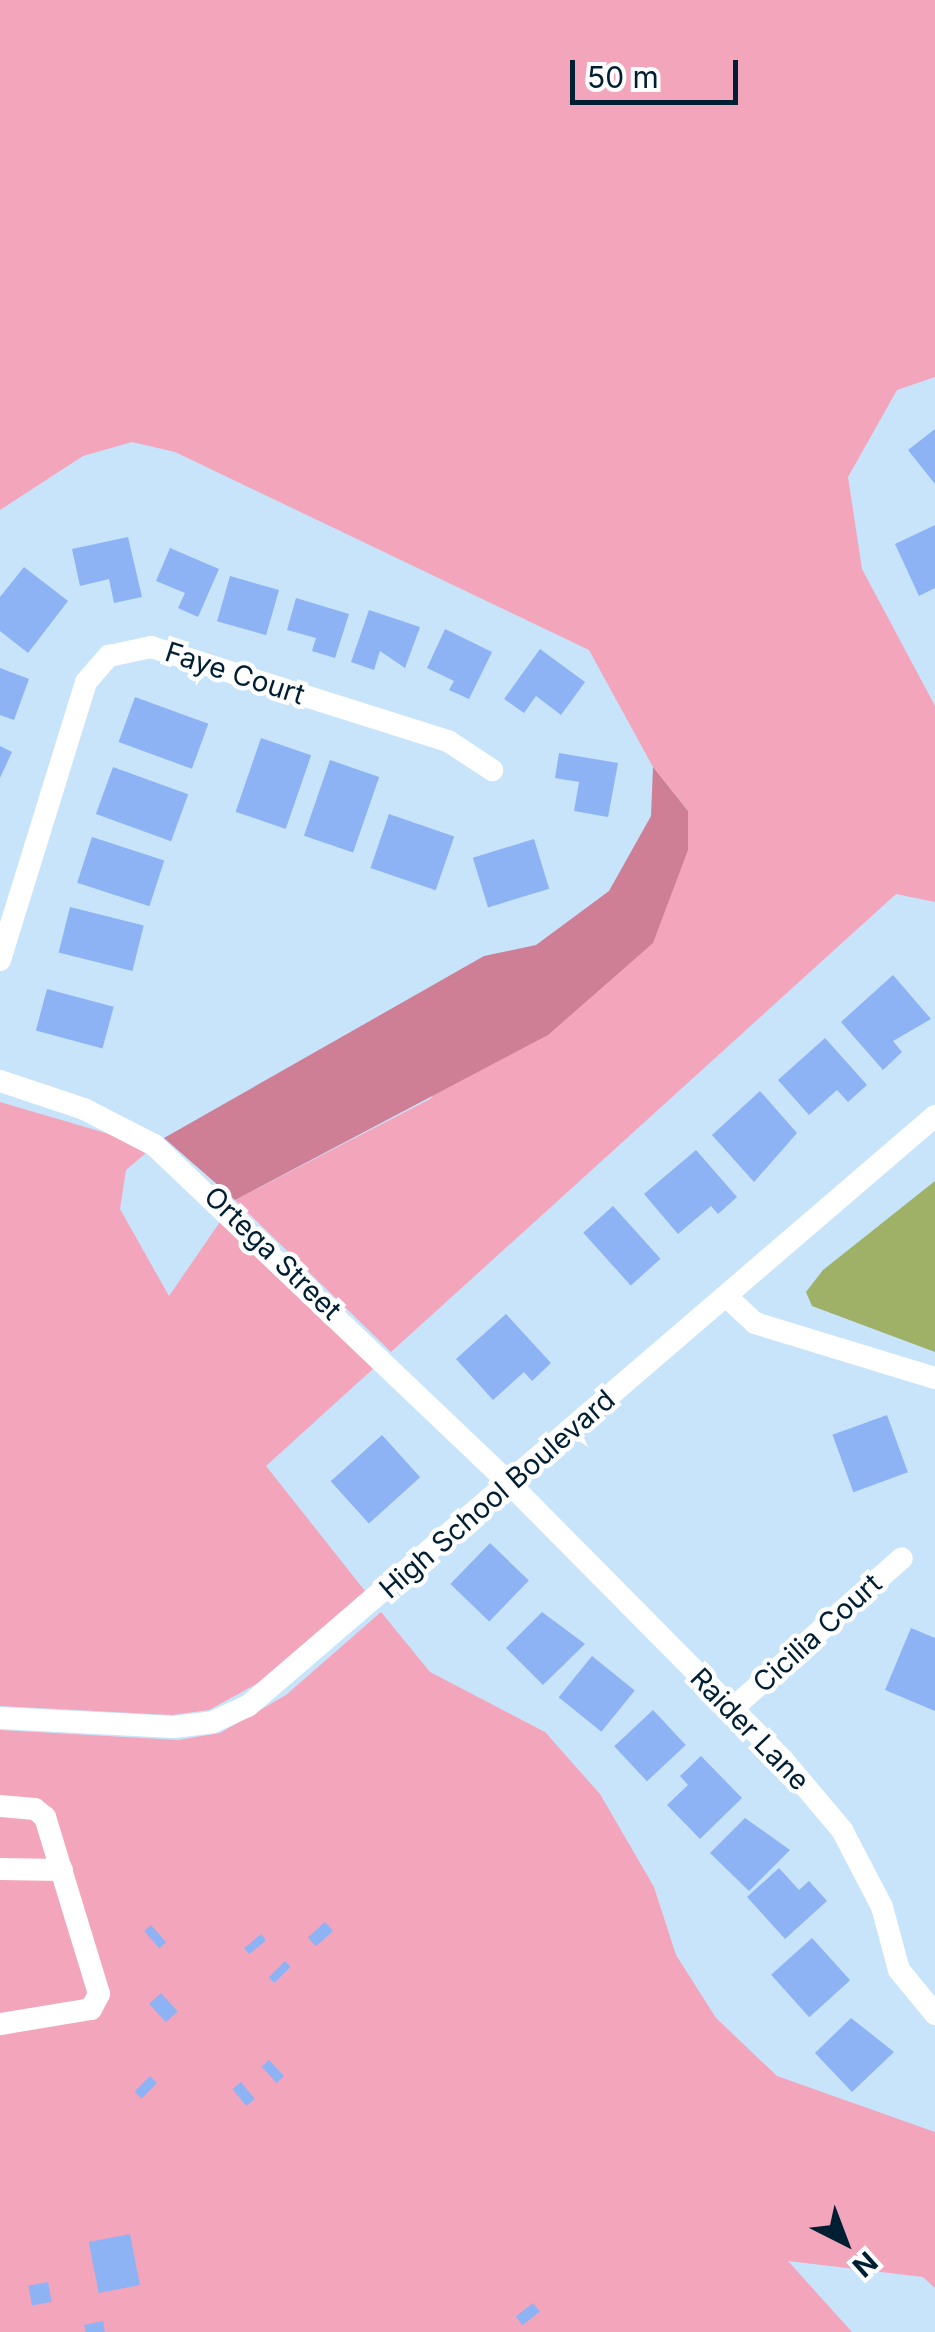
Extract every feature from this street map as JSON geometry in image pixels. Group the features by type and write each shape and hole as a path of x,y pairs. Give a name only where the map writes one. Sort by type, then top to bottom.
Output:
{"street":[{"name":"Faye Court","path":"0,960 86,682 109,656 150,647 448,741 492,770"},
{"name":"Ortega Street","path":"0,1081 84,1109 154,1144 508,1482"},
{"name":"High School Boulevard","path":"0,1718 174,1727 248,1706 935,1116"},
{"path":"726,1296 755,1323 935,1378"},
{"name":"Raider Lane","path":"508,1482 732,1709 842,1830 882,1907 899,1970 935,2014"},
{"name":"Cicilia Court","path":"732,1709 902,1558"},
{"path":"0,1806 35,1809 44,1817 99,2000 90,2009 0,2024"},
{"path":"0,1869 62,1870"}],"shaded area":[{"path":"0,0 935,0 935,377 897,390 848,477 862,569 935,706 935,902 896,894 391,1352 235,1200 430,1099 688,811 653,767 589,650 175,452 132,442 83,456 0,510"},
{"path":"653,767 688,811 688,850 653,943 548,1035 235,1200 164,1138 484,956 536,945 609,891 651,816"},
{"path":"0,1102 109,1134 146,1153 126,1170 120,1209 169,1296 222,1219 374,1368 266,1466 365,1591 264,1680 209,1710 172,1715 0,1706"},
{"path":"935,1181 935,1352 812,1306 806,1292 823,1270"},
{"path":"381,1612 430,1672 545,1732 600,1794 654,1887 676,1955 716,2018 777,2076 935,2132 935,2288 923,2277 788,2261 852,2332 0,2332 0,1730 178,1740 220,1733 286,1695"}],"building":[{"path":"935,429 935,484 908,450"},
{"path":"935,525 935,588 919,596 895,544"},
{"path":"128,537 142,597 114,603 109,579 80,586 72,549"},
{"path":"170,548 219,569 198,617 178,608 185,593 156,581"},
{"path":"24,567 68,601 28,653 0,631 0,597"},
{"path":"230,576 279,590 266,635 217,621"},
{"path":"296,598 349,614 335,658 312,651 316,638 287,630"},
{"path":"369,610 420,627 405,668 380,651 374,670 351,662"},
{"path":"445,629 492,652 469,699 449,690 454,681 427,668"},
{"path":"540,649 585,682 561,715 536,696 524,713 504,699"},
{"path":"0,668 29,679 14,720 0,715"},
{"path":"135,697 208,724 192,769 119,742"},
{"path":"261,738 311,755 286,829 236,812"},
{"path":"0,746 12,752 0,778"},
{"path":"559,753 618,763 608,817 574,811 579,782 555,778"},
{"path":"330,760 379,777 353,853 304,836"},
{"path":"113,767 188,794 171,841 96,814"},
{"path":"389,814 454,836 436,890 370,868"},
{"path":"92,837 164,860 149,906 77,883"},
{"path":"534,839 549,889 488,907 473,858"},
{"path":"70,907 144,925 132,971 59,953"},
{"path":"893,975 931,1019 893,1041 902,1052 883,1070 841,1022"},
{"path":"47,989 114,1007 103,1048 36,1031"},
{"path":"825,1038 867,1085 848,1102 837,1090 809,1115 778,1080"},
{"path":"760,1091 797,1133 754,1182 712,1135"},
{"path":"696,1150 737,1197 718,1214 711,1206 678,1234 644,1194"},
{"path":"613,1206 661,1259 631,1286 583,1233"},
{"path":"506,1314 551,1363 532,1381 524,1372 493,1400 456,1359"},
{"path":"887,1415 908,1472 853,1492 832,1435"},
{"path":"382,1435 420,1477 369,1524 331,1481"},
{"path":"490,1543 529,1581 489,1622 450,1584"},
{"path":"542,1612 585,1644 543,1685 506,1648"},
{"path":"911,1628 935,1638 935,1711 885,1690"},
{"path":"592,1656 635,1691 601,1732 559,1697"},
{"path":"653,1710 686,1745 647,1781 614,1746"},
{"path":"701,1756 742,1798 700,1839 667,1805 688,1785 680,1776"},
{"path":"745,1818 790,1850 749,1891 710,1853"},
{"path":"779,1868 799,1890 809,1881 827,1901 785,1939 747,1897"},
{"path":"325,1922 333,1931 316,1946 308,1937"},
{"path":"151,1925 166,1942 159,1948 144,1931"},
{"path":"261,1934 266,1940 249,1954 244,1948"},
{"path":"812,1938 850,1980 809,2017 771,1975"},
{"path":"285,1961 291,1967 274,1983 269,1977"},
{"path":"161,1993 178,2012 166,2022 149,2004"},
{"path":"851,2018 894,2052 852,2092 815,2053"},
{"path":"269,2060 284,2076 277,2083 262,2067"},
{"path":"150,2076 157,2083 142,2099 134,2092"},
{"path":"241,2082 255,2099 246,2106 232,2089"},
{"path":"130,2234 140,2285 99,2293 89,2242"},
{"path":"48,2282 52,2302 32,2305 28,2286"},
{"path":"533,2303 540,2312 522,2325 516,2317"},
{"path":"103,2321 105,2332 86,2332 84,2325"}]}
